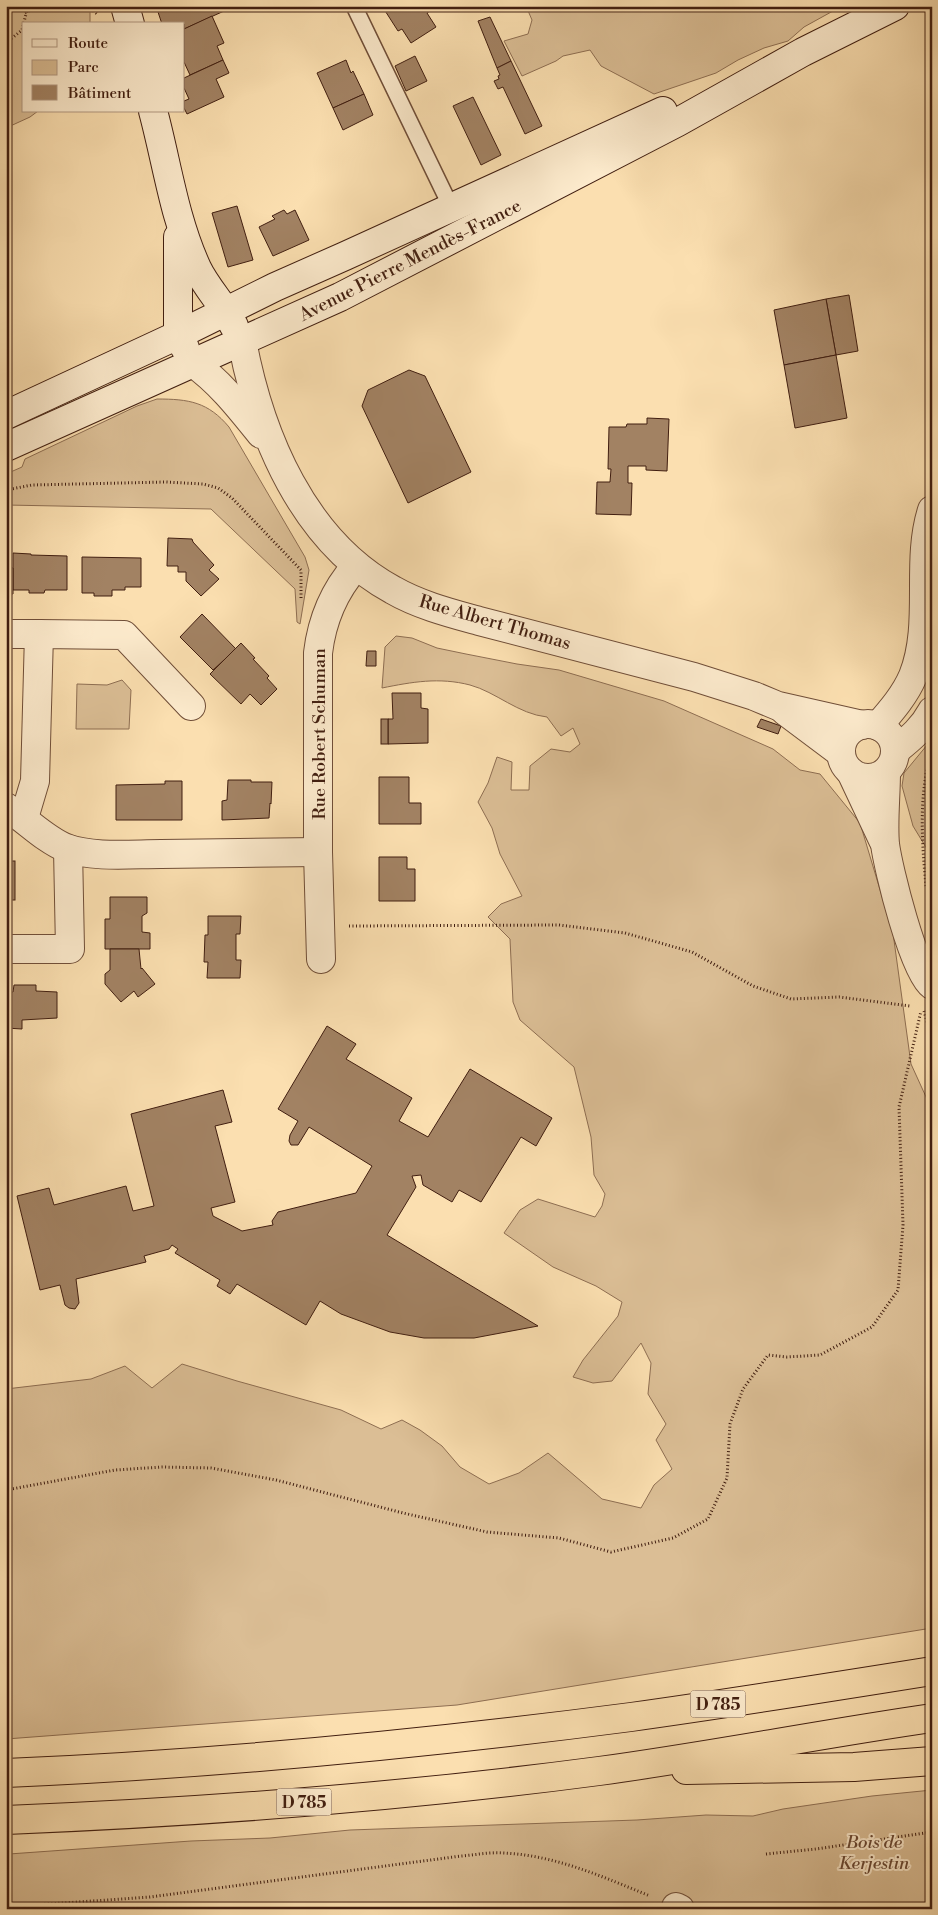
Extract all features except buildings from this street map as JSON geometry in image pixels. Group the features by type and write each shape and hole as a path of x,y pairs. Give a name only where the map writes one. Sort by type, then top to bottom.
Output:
{"highway":[{"name":"D 785","path":"6,1773 162,1766 504,1732 632,1716 932,1672"},
{"name":"D 785","path":"6,1820 142,1814 292,1804 459,1787 600,1771 932,1718"},
{"path":"600,1771 854,1767 932,1761"}],"street":[{"path":"125,6 129,22"},
{"name":"Avenue Pierre Mendès-France","path":"6,447 349,293 678,122 803,52 895,6"},
{"name":"Avenue Pierre Mendès-France","path":"6,415 178,335 275,287 450,207 652,116 803,52"},
{"path":"152,112 178,218 178,335 193,364"},
{"name":"Rue Albert Thomas","path":"178,218 197,268 207,286 226,310 242,341 254,393 272,449"},
{"name":"Rue Albert Thomas","path":"193,364 204,371 236,403 272,449 313,518 336,546 356,566 393,590 444,611 694,677 754,696 778,706 870,725"},
{"path":"870,725 906,689 917,664 922,637 928,527 932,510"},
{"name":"Rue Robert Schuman","path":"322,959 318,852 318,666 320,640 324,621 333,597 356,566"},
{"path":"6,634 124,635 191,706"},
{"path":"39,634 35,781 15,812 55,843 68,849 110,854 318,852"},
{"name":"Rue Albert Thomas","path":"778,706 846,762 885,844 895,888 907,930 922,971 927,996"},
{"path":"891,761 892,738 886,731 870,725 854,728 842,741 846,762 860,778 878,776 917,733 932,711"},
{"name":"Rue Albert Thomas","path":"885,844 891,761"},
{"path":"6,949 70,949 68,849"}],"lane":[{"name":"Avenue Pierre Mendès-France","path":"354,6 450,207"}],"path":[{"path":"23,22 28,6"},
{"path":"25,13 38,6"},
{"path":"6,43 22,30"},
{"path":"6,490 32,485 166,482 203,484 218,488 232,498 300,570 301,605"},
{"path":"927,896 923,858 922,816 924,780 931,751"},
{"path":"321,926 559,925 625,933 692,952 753,986 791,999 839,997 913,1006"},
{"path":"6,1490 115,1470 162,1467 211,1468 276,1480 403,1513 487,1532 559,1538 612,1552 673,1538 708,1519 728,1478 730,1424 736,1406 743,1389 768,1355 787,1357 820,1355 872,1327 898,1290 903,1225 900,1106 927,996"},
{"path":"766,1854 816,1849 932,1832"},
{"path":"6,1907 150,1897 502,1853 544,1858 609,1879 678,1908"}],"green space":[{"path":"6,6 90,6 90,22 22,22 22,112 37,112 6,128"},
{"path":"526,6 842,6 804,27 788,41 764,48 716,73 654,94 601,66 590,50 563,56 522,76 504,41 528,34 532,20"},
{"path":"157,399 188,401 205,407 229,427 305,557 309,570 300,624 297,622 295,589 211,509 6,505 6,474 22,467 25,459 137,406"},
{"path":"396,636 412,638 437,648 517,664 559,670 664,701 773,749 800,770 820,774 860,823 893,933 911,1064 932,1110 932,1628 457,1705 6,1739 6,1389 91,1379 125,1366 152,1388 182,1364 341,1410 381,1429 402,1420 442,1446 460,1467 489,1484 519,1473 548,1453 602,1499 641,1508 654,1485 672,1469 656,1440 666,1424 648,1394 651,1363 641,1343 612,1381 593,1383 573,1377 583,1360 618,1316 622,1302 596,1286 553,1267 504,1233 520,1210 538,1199 595,1217 602,1206 605,1194 594,1175 591,1137 574,1067 520,1020 513,1002 510,939 488,917 501,904 522,896 500,854 492,828 478,802 488,783 497,757 512,762 511,790 529,790 530,766 551,749 570,752 580,744 573,728 561,736 547,717 526,712 480,688 470,685 436,681 415,682 382,688 385,647"},
{"path":"122,680 131,690 129,729 76,729 77,684 107,685"},
{"path":"932,739 932,864 928,861 927,849 913,826 902,786 904,773"},
{"name":"Bois de Kerjestin","path":"932,1790 932,1909 6,1909 6,1856 9,1854 191,1841 270,1838 350,1830 637,1820 706,1815 753,1816 783,1809 872,1796"}]}
